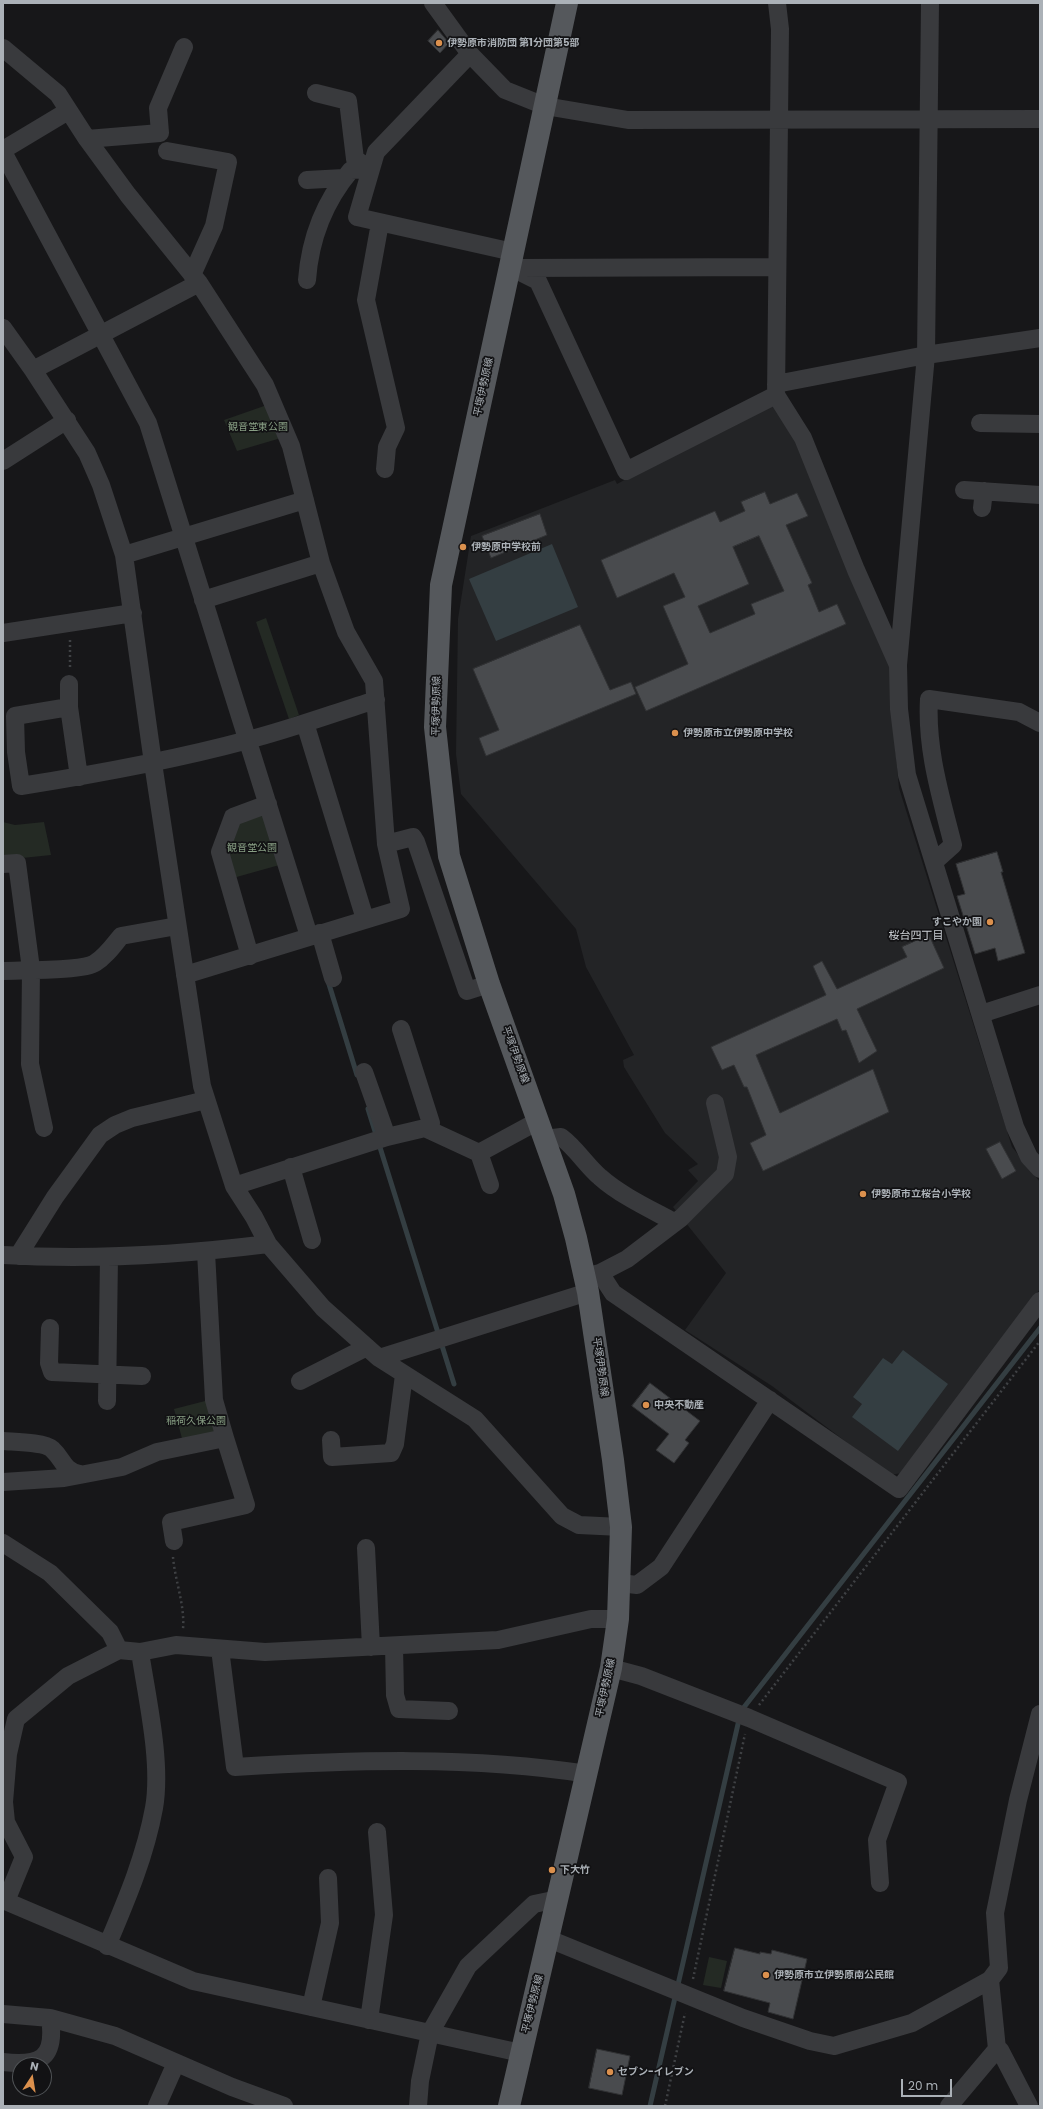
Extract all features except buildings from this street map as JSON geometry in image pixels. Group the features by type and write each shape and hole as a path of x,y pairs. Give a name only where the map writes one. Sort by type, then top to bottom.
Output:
{"main road":[{"name":"平塚伊勢原線","path":"509,2106 588,1774 611,1668 618,1620 621,1527 591,1281 542,1130 489,984 449,856 435,727 441,585 567,3"}],"street":[{"path":"433,3 470,54 505,90 545,106 628,120 1040,119"},
{"path":"777,3 780,29 776,390 803,438 856,570 898,665"},
{"path":"930,3 930,120 926,355 898,665 899,709 907,775 1015,1127 1029,1157 1040,1169"},
{"path":"87,139 160,133 158,108 184,47"},
{"path":"3,48 58,94 87,139 128,195 195,279 265,385 291,446 322,563 346,632 374,681 386,844 401,909 314,934 250,956 185,975"},
{"path":"470,54 376,152 357,217 545,269 777,268"},
{"path":"316,93 348,101 355,159 370,169"},
{"path":"68,111 3,151 148,423 268,804 314,934 333,978"},
{"path":"33,370 100,335 195,279 214,226 228,162 167,151"},
{"path":"307,280 309,256 322,218 344,178 351,170 370,169"},
{"path":"307,180 344,178"},
{"path":"380,223 366,300 396,428 387,447 385,469"},
{"path":"511,260 538,281 626,471 776,390 926,355 1040,338"},
{"path":"6,337 33,370 67,420 87,453 101,485 124,555 177,926 206,1100 234,1186 254,1217 268,1244 323,1308 373,1352 404,1375 448,1401 475,1420 562,1516 579,1525 621,1527"},
{"path":"3,461 67,420"},
{"path":"980,423 1040,424"},
{"path":"964,490 983,500 1040,494"},
{"path":"124,555 305,500"},
{"path":"203,600 322,563"},
{"path":"3,633 133,613"},
{"path":"69,684 70,707 79,777"},
{"path":"70,707 15,716 10,753 22,786 153,763 248,740 376,700"},
{"path":"934,862 953,846 932,764 927,725 929,700 1019,712 1040,723"},
{"path":"305,722 365,919"},
{"path":"250,956 220,852 232,817 268,804"},
{"path":"386,844 413,837 467,991 489,984"},
{"path":"3,864 17,863 31,969 30,1064 44,1128"},
{"path":"3,971 81,968 94,964 112,948 121,936 177,926"},
{"path":"981,1014 1040,995"},
{"path":"401,1029 431,1123 430,1130"},
{"path":"364,1072 387,1137"},
{"path":"11,1256 100,1135 115,1125 132,1118 206,1100"},
{"path":"300,1381 373,1352 591,1281 627,1259 678,1220 725,1174 728,1157 715,1103"},
{"path":"234,1186 387,1137 425,1128 479,1153 542,1130 561,1138 568,1143 601,1178 641,1204 678,1220"},
{"path":"479,1153 490,1185"},
{"path":"291,1168 312,1240"},
{"path":"11,1256 109,1257 206,1252 268,1244"},
{"path":"174,1541 168,1515 246,1505 214,1400 206,1252"},
{"path":"107,1402 109,1257"},
{"path":"591,1281 613,1293 899,1489 1040,1301"},
{"path":"50,1328 49,1363 52,1372 142,1376"},
{"path":"332,1453 391,1453 395,1444 404,1375"},
{"path":"620,1583 637,1585 661,1567 770,1400"},
{"path":"3,1482 64,1478 122,1467 132,1455 157,1452 225,1438"},
{"path":"3,1441 44,1445 52,1449 68,1471 79,1474"},
{"path":"3,1543 50,1573 110,1632 119,1650"},
{"path":"366,1548 371,1647"},
{"path":"521,2052 430,2034 193,1981 107,1946 4,1900 24,1857 6,1822 4,1802 6,1754 16,1719 68,1676 119,1650 140,1652 182,1645 265,1652 498,1640 591,1619 618,1620"},
{"path":"394,1646 395,1694 399,1709 449,1711"},
{"path":"220,1649 235,1767 369,1761 461,1761 540,1767 588,1774"},
{"path":"107,1946 138,1872 154,1807 156,1758 140,1652"},
{"path":"611,1668 641,1676 748,1718 898,1782 876,1840 880,1883"},
{"path":"549,1939 743,2018 810,2041 834,2046 912,2023 990,1980 999,1968 995,1913 1018,1800 1040,1714"},
{"path":"369,2020 384,1915 377,1832"},
{"path":"311,2007 330,1923 325,1915 328,1878"},
{"path":"418,2106 420,2081 430,2034 468,1966 534,1904 558,1899"},
{"path":"990,1980 998,2049 1000,2050 1029,2106"},
{"path":"3,2014 50,2018 116,2036 232,2087 284,2106"},
{"path":"3,2062 22,2064 39,2061 48,2050 52,2032 50,2018"},
{"path":"948,2106 998,2049"},
{"path":"157,2106 176,2063"}],"path":[{"path":"69,684 71,623"},
{"path":"664,2106 748,1718 1040,1341"},
{"path":"174,1541 172,1548 174,1578 184,1615 182,1645"}],"shaded area":[{"path":"772,405 795,432 893,666 892,712 899,788 1012,1147 1040,1182 1040,1289 902,1473 890,1475 772,1386 685,1330 726,1273 673,1207 698,1181 688,1170 698,1164 665,1133 624,1067 623,1060 634,1055 586,967 576,929 461,794 456,754 458,619 471,536 615,480 617,484 763,406"},
{"path":"552,544 578,607 496,641 469,579"},
{"path":"903,1350 948,1384 898,1451 852,1417 862,1404 853,1397 883,1358 892,1364"}],"green space":[{"name":"観音堂東公園","path":"267,405 281,438 237,451 224,420"},
{"path":"266,618 299,715 289,719 256,622"},
{"name":"観音堂公園","path":"261,812 283,864 233,878 225,855 237,820"},
{"path":"3,822 15,825 44,822 51,855 3,860"},
{"name":"稲荷久保公園","path":"209,1400 216,1433 183,1442 174,1409"},
{"path":"709,1957 727,1961 721,1988 703,1985"}],"waterway":[{"path":"328,981 357,1075"},
{"path":"368,1109 454,1384"},
{"path":"650,2106 741,1711 1040,1328"}],"place":[{"name":"伊勢原市消防団 第1分団第5部","path":"439,43"},
{"name":"伊勢原中学校前","path":"463,547"},
{"name":"伊勢原市立伊勢原中学校","path":"675,733"},
{"name":"すこやか園","path":"990,922"},
{"name":"伊勢原市立桜台小学校","path":"863,1194"},
{"name":"中央不動産","path":"646,1405"},
{"name":"下大竹","path":"552,1870"},
{"name":"伊勢原市立伊勢原南公民館","path":"766,1975"},
{"name":"セブン-イレブン","path":"610,2072"}],"district":[{"name":"桜台四丁目","path":"916,936"}]}
